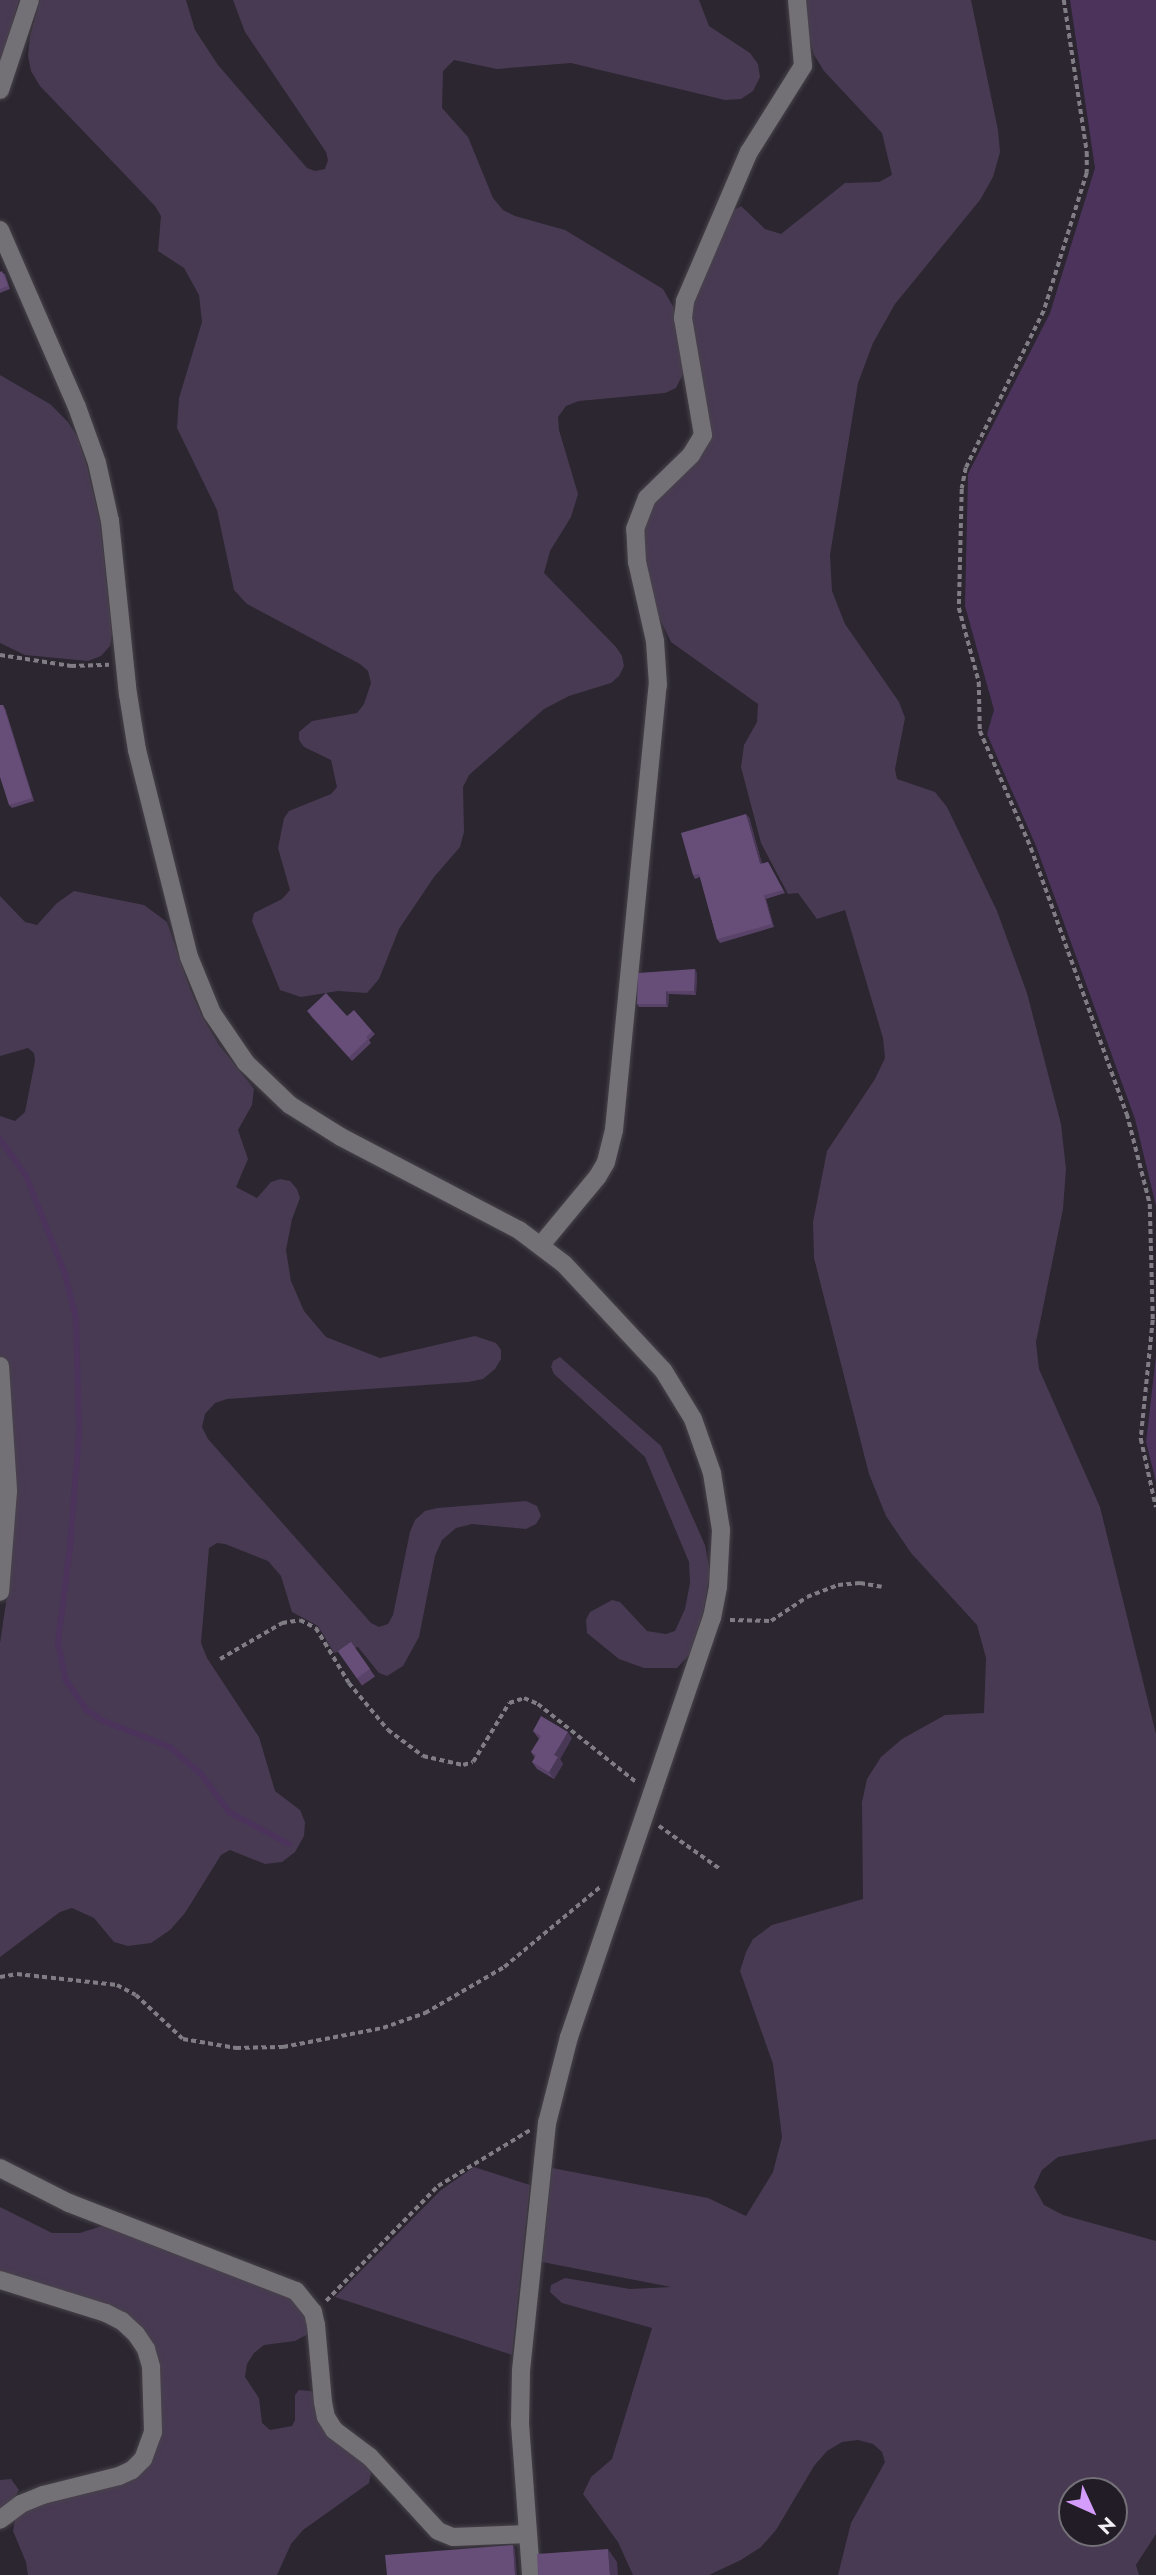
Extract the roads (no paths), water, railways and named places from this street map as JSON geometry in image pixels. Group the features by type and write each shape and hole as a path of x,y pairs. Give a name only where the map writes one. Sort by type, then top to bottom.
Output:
{"street":[{"path":"0,90 30,0"},
{"path":"541,1245 598,1176 606,1161 614,1130 658,685 656,641 636,554 635,529 647,498 691,455 703,435 683,318 685,301 749,152 803,66 797,0"},
{"path":"0,230 77,407 97,463 110,521 137,750 189,957 203,995 228,1039 267,1085 314,1122 494,1216 541,1245 585,1283 645,1348 679,1394 693,1419 712,1473 721,1530 718,1587 712,1617 569,2037 546,2132 521,2371 520,2424 531,2575"},
{"path":"0,1366 8,1491 0,1592"},
{"path":"0,2168 69,2203 296,2291 313,2312 323,2402 326,2417 334,2430 370,2457 438,2531 453,2537 528,2534"},
{"path":"0,2280 106,2314 122,2321 136,2333 146,2349 151,2367 153,2432 146,2452 132,2470 119,2476 43,2495 21,2504 0,2520"}],"waterway":[{"path":"0,1139 26,1176 65,1274 76,1318 79,1433 70,1547 58,1642 65,1679 87,1710 103,1721 170,1747 201,1774 229,1812 289,1844"}]}
